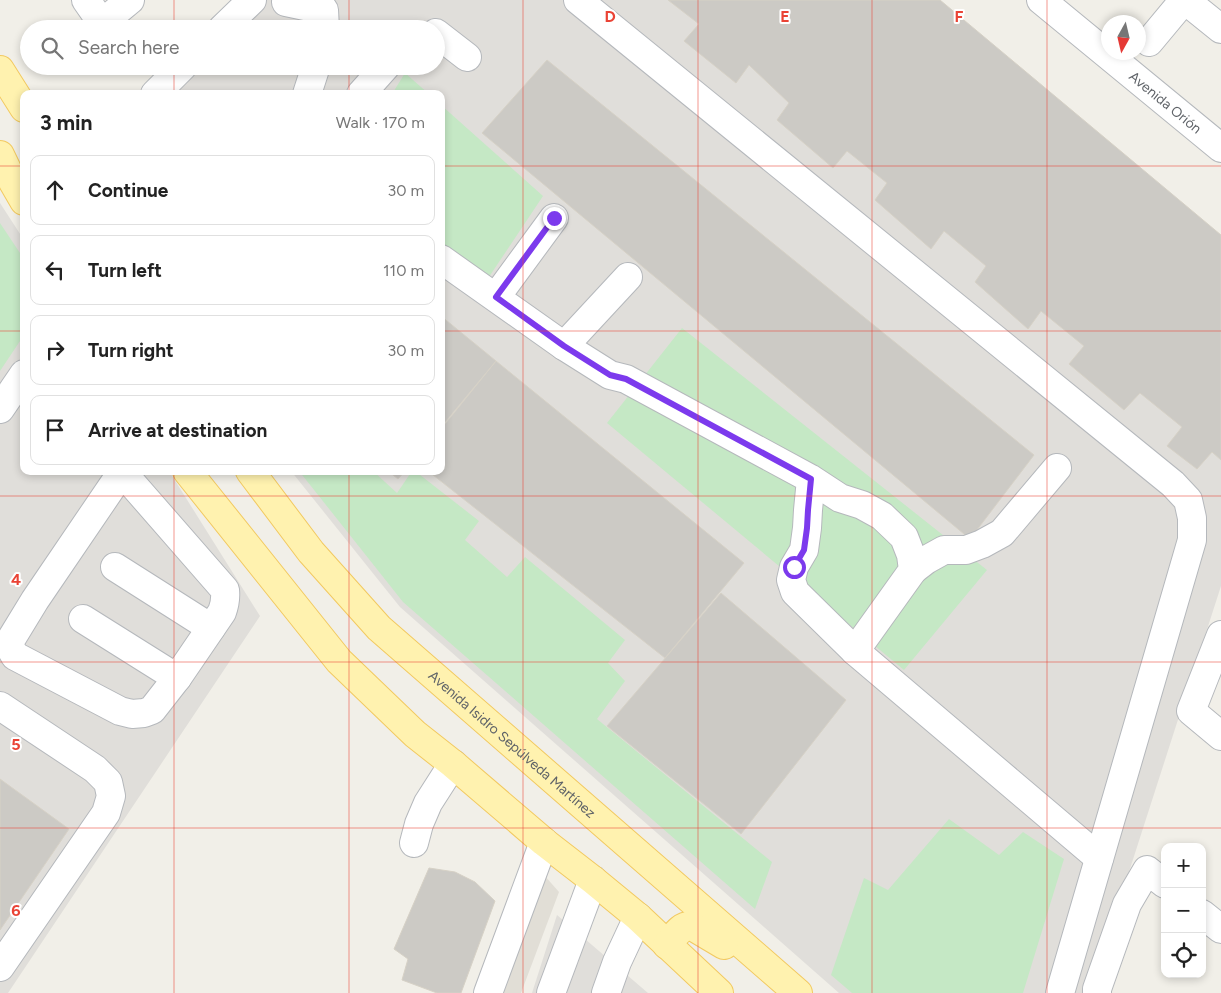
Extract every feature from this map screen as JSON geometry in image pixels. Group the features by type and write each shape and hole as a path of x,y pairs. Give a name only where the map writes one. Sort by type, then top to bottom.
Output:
{"main road":[{"path":"0,70 20,102"},
{"path":"0,155 20,194"},
{"path":"189,475 338,661 415,734 544,842 638,917 719,993"},
{"name":"Avenida Isidro Sepúlveda Martínez","path":"253,475 311,552 379,628 798,993"},
{"path":"667,945 683,927 687,925 692,926 735,952 770,968"}],"street":[{"path":"86,0 95,20"},
{"path":"105,20 130,0"},
{"path":"231,20 252,0"},
{"path":"578,0 1173,484 1188,500 1192,518 1192,540 1060,993"},
{"name":"Avenida Orión","path":"1041,0 1221,148"},
{"path":"1149,42 1185,0 1221,29"},
{"path":"286,2 324,10 325,20"},
{"path":"445,40 467,56"},
{"path":"159,90 174,75"},
{"path":"308,90 313,75"},
{"path":"365,90 378,75"},
{"path":"496,297 554,218"},
{"path":"445,262 564,346 610,375 626,379 811,479 840,498 862,505 882,516 904,537 911,554 913,570"},
{"path":"564,346 628,277"},
{"path":"0,409 20,380"},
{"path":"855,651 913,570 944,550 966,550 1002,533 1057,468"},
{"path":"120,475 35,600 10,641 10,650 15,656 120,711 132,714 152,710 177,678 222,612 226,603 225,590 125,475"},
{"path":"811,479 804,550 794,567 791,580 795,592 855,651 1099,858"},
{"path":"115,567 211,628"},
{"path":"83,619 177,678"},
{"path":"1221,635 1191,711 1221,736"},
{"path":"0,706 95,770 108,782 111,796 106,814 0,967"},
{"path":"414,843 419,824 428,803 453,764"},
{"path":"488,993 544,842"},
{"path":"1097,991 1128,904 1156,877"},
{"path":"551,993 593,880"},
{"path":"606,993 617,962 638,917"},
{"path":"1206,917 1221,929"}],"shaded area":[{"path":"260,0 933,0 1221,237 1221,586 1090,993 839,993 400,607 294,475 445,475 445,90 150,90 168,75 445,75 445,20 236,20"},
{"path":"0,203 20,234 20,475 172,475 260,616 8,993 0,993"},
{"path":"529,858 559,892 521,993 479,993"},
{"path":"557,915 648,993 532,993"}],"green space":[{"path":"404,75 407,75 424,90 394,90"},
{"path":"445,109 543,196 487,280 445,250"},
{"path":"0,223 20,253 20,341 0,371"},
{"path":"682,328 987,570 904,670 607,423"},
{"path":"302,475 377,475 397,493 409,475 420,475 479,521 465,540 507,577 525,557 625,640 608,663 625,681 597,719 772,862 755,909 403,602"},
{"path":"949,819 999,855 1023,832 1064,859 1023,993 852,993 831,975 864,878 888,890"}],"building":[{"path":"668,0 940,0 1221,235 1221,460 1212,452 1197,469 1167,446 1182,427 1140,393 1124,410 1069,364 1084,346 1041,311 1028,329 975,282 986,266 944,231 931,249 875,200 887,183 847,151 833,168 777,120 789,103 749,65 736,83 684,41 699,24"},
{"path":"547,60 1034,455 970,539 482,133"},
{"path":"445,319 496,361 445,422"},
{"path":"496,361 744,563 665,658 433,475 445,475 445,424"},
{"path":"393,475 402,475 398,479"},
{"path":"721,593 846,700 741,834 607,726"},
{"path":"0,779 69,829 0,930"},
{"path":"429,868 455,872 475,882 495,901 461,993 437,993 402,980 408,959 394,949"}],"route":[{"path":"554,218 496,297 564,346 610,375 626,379 811,479 804,550 794,567"}]}
